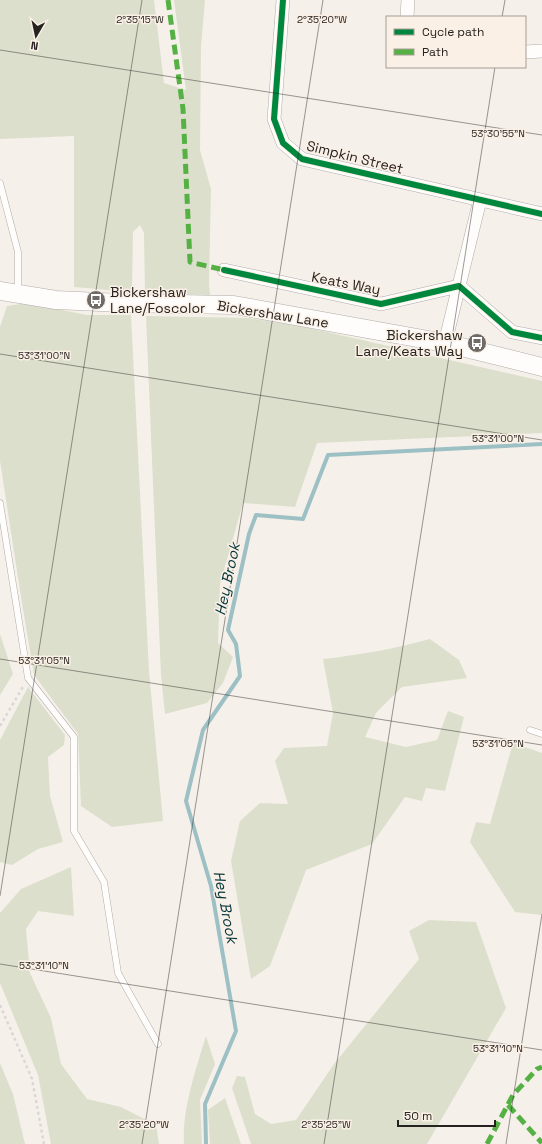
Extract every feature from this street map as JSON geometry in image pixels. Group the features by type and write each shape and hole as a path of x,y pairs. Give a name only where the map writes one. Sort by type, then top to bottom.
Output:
{"main road":[{"name":"Bickershaw Lane","path":"0,291 63,300 122,303 234,305 445,343 542,367"}],"street":[{"name":"Simpkin Street","path":"283,0 274,119 283,143 302,159 542,214"},
{"path":"407,16 408,0"},
{"path":"526,52 542,51"},
{"path":"445,343 480,200"},
{"name":"Keats Way","path":"224,270 381,304 459,286"},
{"path":"459,286 512,332 542,338"}],"lane":[{"path":"0,183 18,252 18,294"},
{"path":"0,503 28,678 74,737 74,831 104,882 118,972 158,1044"},
{"path":"530,730 542,734"}],"path":[{"path":"0,726 28,678"},
{"path":"0,1005 32,1079 44,1144"}],"green space":[{"path":"0,0 154,0 164,83 186,90 174,0 205,0 201,46 200,150 211,189 210,295 145,293 144,233 140,225 133,232 132,292 74,287 74,136 0,139"},
{"path":"27,303 87,315 131,315 149,671 163,821 112,827 81,806 78,734 34,675 0,461 0,327 7,306"},
{"path":"146,316 248,318 296,325 542,381 542,433 317,443 295,507 243,503 220,584 218,643 233,657 223,683 207,703 165,714 161,675"},
{"path":"0,634 13,674 0,695"},
{"path":"430,639 459,660 467,678 402,687 376,713 365,737 406,747 437,740 448,711 464,717 445,791 426,788 422,801 405,797 372,844 306,870 270,966 251,979 231,861 240,821 260,803 288,804 275,761 284,748 327,746 333,713 323,659 350,656 403,646"},
{"path":"28,687 65,735 64,745 48,757 50,796 63,842 38,849 12,865 0,862 0,740"},
{"path":"513,743 542,753 542,915 515,912 470,842 476,822 490,824"},
{"path":"71,867 74,916 38,911 26,929 30,973 51,1018 61,1064 87,1099 121,1107 156,1125 159,1144 51,1144 38,1075 0,983 0,913 21,889"},
{"path":"429,920 476,922 506,1008 427,1144 251,1144 232,1088 237,1076 245,1077 255,1114 271,1124 296,1120 334,1064 419,959 409,931"},
{"path":"206,1036 215,1064 200,1100 202,1144 184,1144 187,1103"},
{"path":"0,1063 13,1094 25,1144 0,1144"},
{"path":"225,1098 241,1144 210,1144 208,1110"}],"waterway":[{"name":"Hey Brook","path":"206,1144 205,1104 236,1031 211,886 186,801 203,730 240,676 236,644 228,630 249,534 256,515 303,519 328,455 542,444"}],"marked path":[{"path":"168,0 183,109 190,262 224,270"},
{"path":"487,1144 513,1095 537,1069 542,1067"},
{"path":"508,1105 542,1143"}],"cycle path":[{"path":"283,0 274,119 283,143 302,159 542,214"},
{"path":"224,270 381,304 459,286 512,332 542,338"}],"place":[{"name":"Bickershaw Lane/Foscolor","path":"96,300"},
{"name":"Bickershaw Lane/Keats Way","path":"477,343"}]}
